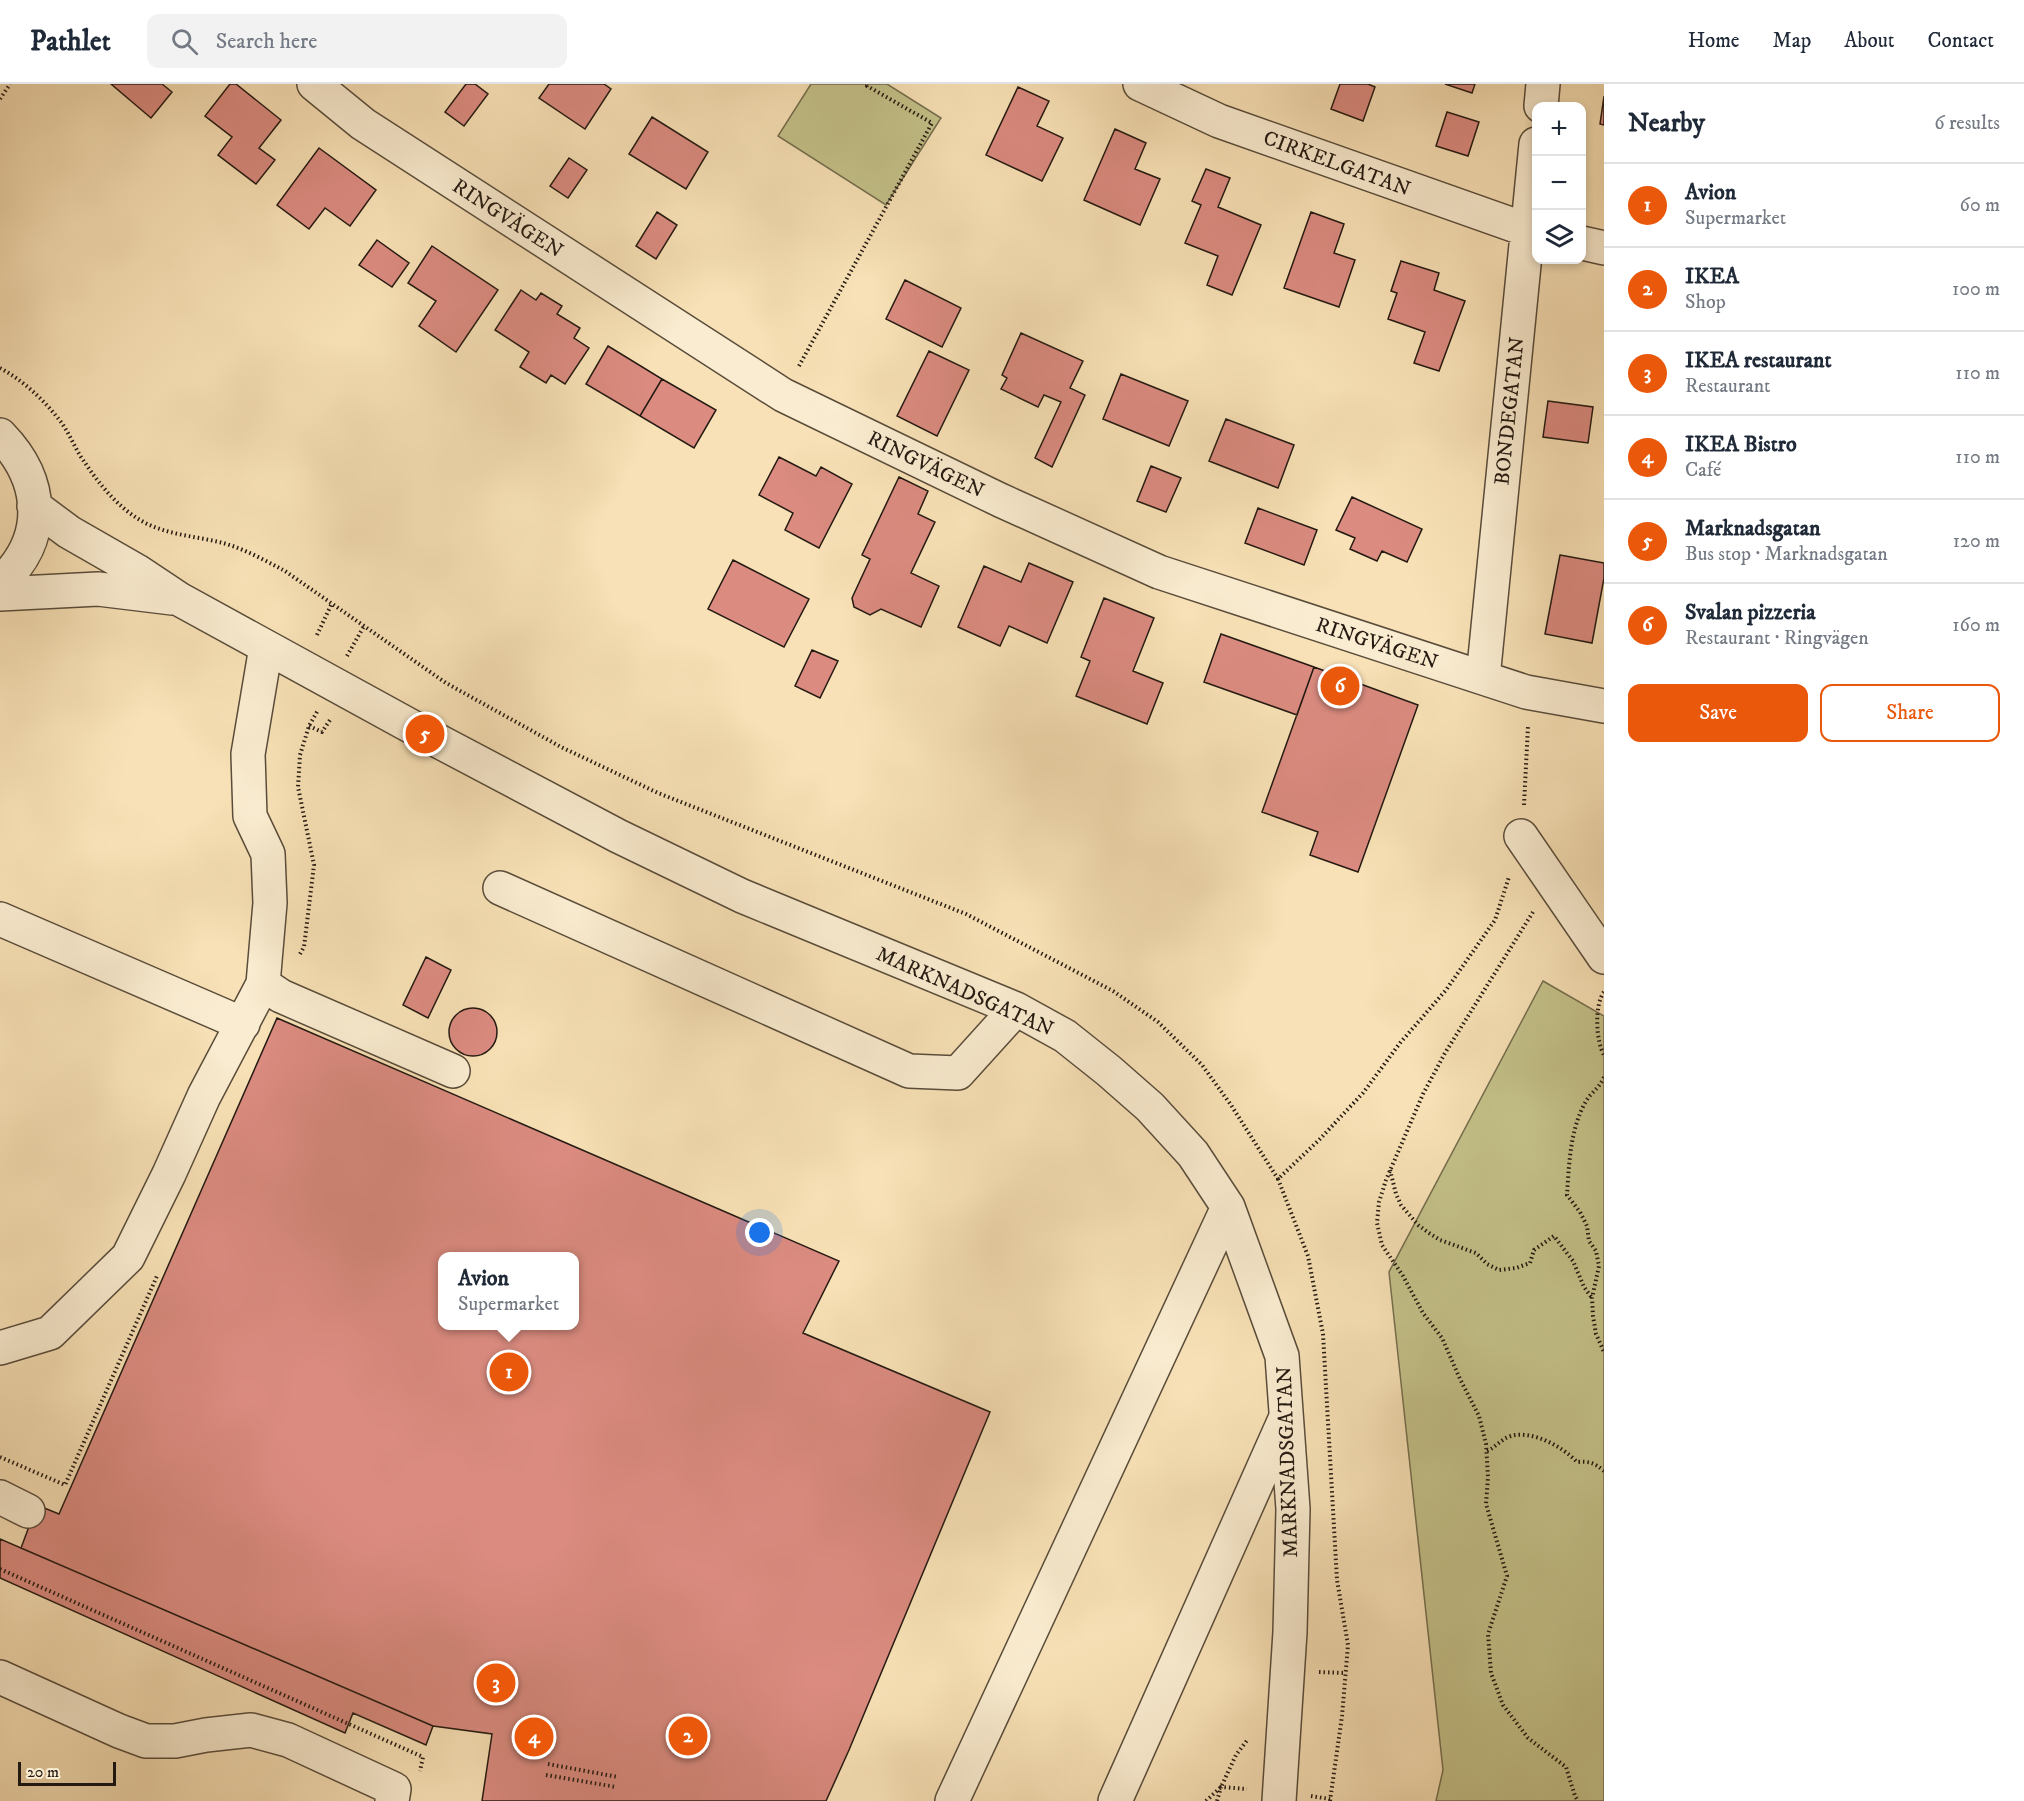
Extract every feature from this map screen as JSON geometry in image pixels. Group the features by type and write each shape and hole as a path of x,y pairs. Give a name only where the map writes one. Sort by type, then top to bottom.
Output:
{"street":[{"name":"RINGVÄGEN","path":"314,84 363,124 783,395 1000,500 1159,572 1526,692 1604,706"},
{"name":"CIRKELGATAN","path":"1140,84 1219,121 1532,232"},
{"path":"1541,102 1543,84"},
{"name":"BONDEGATAN","path":"1533,210 1535,156"},
{"name":"BONDEGATAN","path":"1483,678 1532,232"},
{"path":"1586,244 1604,248"},
{"path":"0,435 24,466 32,486 34,506 34,521 28,544 14,569 0,583"},
{"name":"MARKNADSGATAN","path":"34,506 69,532 137,571 179,599 425,734 618,836 742,896 1016,1009 1065,1036 1150,1107 1193,1154 1228,1207 1282,1356 1293,1509 1290,1632 1279,1801"},
{"name":"MARKNADSGATAN","path":"0,594 98,589 179,599"},
{"path":"0,1348 50,1333 128,1257 204,1096 263,984 270,903 268,854 250,816 248,754 266,647"},
{"path":"1521,836 1604,957"},
{"path":"500,888 909,1071 958,1073 1016,1009"},
{"path":"0,920 243,1024"},
{"path":"263,984 281,996 453,1071"},
{"path":"952,1801 1228,1207"},
{"path":"1115,1801 1287,1413"},
{"path":"0,1677 146,1741 174,1741 251,1730 288,1740 394,1789 392,1801"}],"path":[{"path":"0,99 10,84"},
{"path":"783,395 932,123 867,86 868,84"},
{"path":"0,368 44,400 106,492 140,521 175,534 224,543 285,571 446,683 561,747 658,793 966,914 1113,991 1158,1022 1202,1065 1231,1105 1278,1179 1308,1256 1323,1334 1337,1580 1348,1645 1330,1801"},
{"path":"324,639 316,634 332,603"},
{"path":"341,647 350,652"},
{"path":"1278,1179 1363,1093 1400,1043 1446,990 1495,920 1521,836 1527,779 1526,692"},
{"path":"309,726 322,732 330,720 340,725"},
{"path":"1552,882 1445,1053 1423,1094 1390,1170 1379,1202 1377,1223 1382,1245 1403,1276 1423,1313 1442,1338 1479,1416 1487,1451 1486,1504 1507,1576 1488,1634 1491,1673 1503,1705 1528,1738 1566,1767 1578,1801"},
{"path":"1604,992 1598,1006 1600,1047 1604,1055"},
{"path":"1604,1077 1595,1092 1586,1100 1577,1122 1570,1159 1567,1195 1580,1212 1587,1226 1589,1241 1596,1251 1599,1266 1592,1298 1596,1334 1604,1352"},
{"path":"1390,1170 1401,1205 1418,1225 1435,1237 1476,1253 1487,1264 1499,1270 1530,1263 1534,1250 1554,1236 1573,1261 1584,1287 1592,1298"},
{"path":"1487,1451 1513,1436 1530,1436 1546,1440 1570,1454 1577,1462 1585,1461 1596,1464 1604,1471"},
{"path":"0,1569 423,1757 419,1779"},
{"path":"1316,1672 1346,1673"},
{"path":"1206,1801 1221,1787 1236,1755 1250,1736"},
{"path":"548,1764 618,1777"},
{"path":"546,1775 616,1786"}],"shaded area":[{"path":"811,84 887,84 941,118 886,205 778,136"},
{"path":"1543,981 1604,1016 1604,1801 1436,1801 1443,1770 1389,1272"}],"building":[{"path":"111,84 162,84 172,92 151,118"},
{"path":"230,84 236,84 281,120 259,148 275,160 256,184 218,155 232,137 205,116"},
{"path":"466,84 475,84 488,94 464,126 445,112"},
{"path":"549,84 604,84 611,89 585,129 539,98"},
{"path":"1340,84 1368,84 1375,87 1363,121 1331,109"},
{"path":"1445,84 1475,84 1472,93"},
{"path":"1018,87 1049,101 1037,126 1063,138 1042,181 986,155"},
{"path":"1604,96 1604,125 1600,124"},
{"path":"1447,112 1479,122 1468,156 1436,146"},
{"path":"652,117 708,152 686,189 629,154"},
{"path":"1115,129 1146,143 1135,169 1160,179 1140,225 1084,200"},
{"path":"319,148 376,190 350,226 325,208 309,229 277,205"},
{"path":"569,158 587,170 568,198 550,186"},
{"path":"1206,169 1230,178 1218,207 1261,225 1232,295 1207,285 1218,256 1185,243 1201,205 1192,201"},
{"path":"657,212 677,225 656,259 636,246"},
{"path":"1311,212 1344,224 1334,253 1355,260 1339,307 1284,288"},
{"path":"377,240 409,263 392,287 359,265"},
{"path":"432,246 498,290 456,352 419,326 436,301 408,283"},
{"path":"1401,261 1439,273 1434,290 1465,301 1439,371 1414,363 1425,332 1388,319 1397,293 1391,291"},
{"path":"905,280 961,308 942,347 886,319"},
{"path":"521,290 536,300 541,293 562,306 557,314 580,328 574,338 589,348 565,384 551,375 546,383 520,367 529,352 495,330"},
{"path":"1021,333 1083,361 1070,388 1085,395 1052,467 1035,458 1061,402 1044,395 1038,407 1001,389 1007,378 1002,375"},
{"path":"608,346 662,379 640,416 586,384"},
{"path":"929,351 969,370 937,436 897,416"},
{"path":"1121,374 1188,401 1169,446 1103,419"},
{"path":"662,379 716,410 694,448 640,416"},
{"path":"1548,401 1593,407 1588,443 1543,437"},
{"path":"1226,419 1294,445 1278,488 1209,461"},
{"path":"779,457 816,476 821,467 852,484 819,548 785,530 793,513 759,495"},
{"path":"1151,466 1181,478 1166,512 1137,501"},
{"path":"899,477 928,491 918,514 935,522 911,573 939,586 921,627 881,609 870,615 854,607 852,598 870,559 862,555"},
{"path":"1352,497 1422,529 1407,562 1382,551 1377,561 1350,549 1355,538 1336,530"},
{"path":"1258,508 1317,530 1304,565 1245,543"},
{"path":"1560,555 1604,563 1604,578 1592,643 1545,634"},
{"path":"733,560 809,599 784,647 708,609"},
{"path":"1029,563 1073,582 1047,643 1009,626 1000,646 958,627 984,566 1021,582"},
{"path":"1104,598 1154,618 1133,671 1163,683 1147,724 1076,696 1090,661 1081,657"},
{"path":"1221,634 1314,667 1297,715 1204,682"},
{"path":"812,650 838,661 820,698 795,686"},
{"path":"1314,667 1418,705 1358,872 1310,855 1318,832 1262,812"},
{"path":"426,957 451,970 428,1018 403,1005"},
{"path":"468,1008 478,1008 493,1018 497,1032 496,1041 487,1052 478,1056 468,1056 453,1046 449,1037 449,1027 459,1012"},
{"path":"277,1018 839,1261 803,1333 990,1412 826,1801 482,1801 492,1734 433,1726 21,1548 37,1505 59,1514"},
{"path":"0,1539 433,1726 426,1745 353,1713 345,1733 0,1578"}],"place":[{"name":"Svalan pizzeria","path":"1340,686"},
{"name":"Marknadsgatan","path":"425,734"},
{"name":"Avion","path":"509,1372"},
{"name":"IKEA restaurant","path":"496,1683"},
{"name":"IKEA","path":"688,1736"},
{"name":"IKEA Bistro","path":"534,1737"}]}
